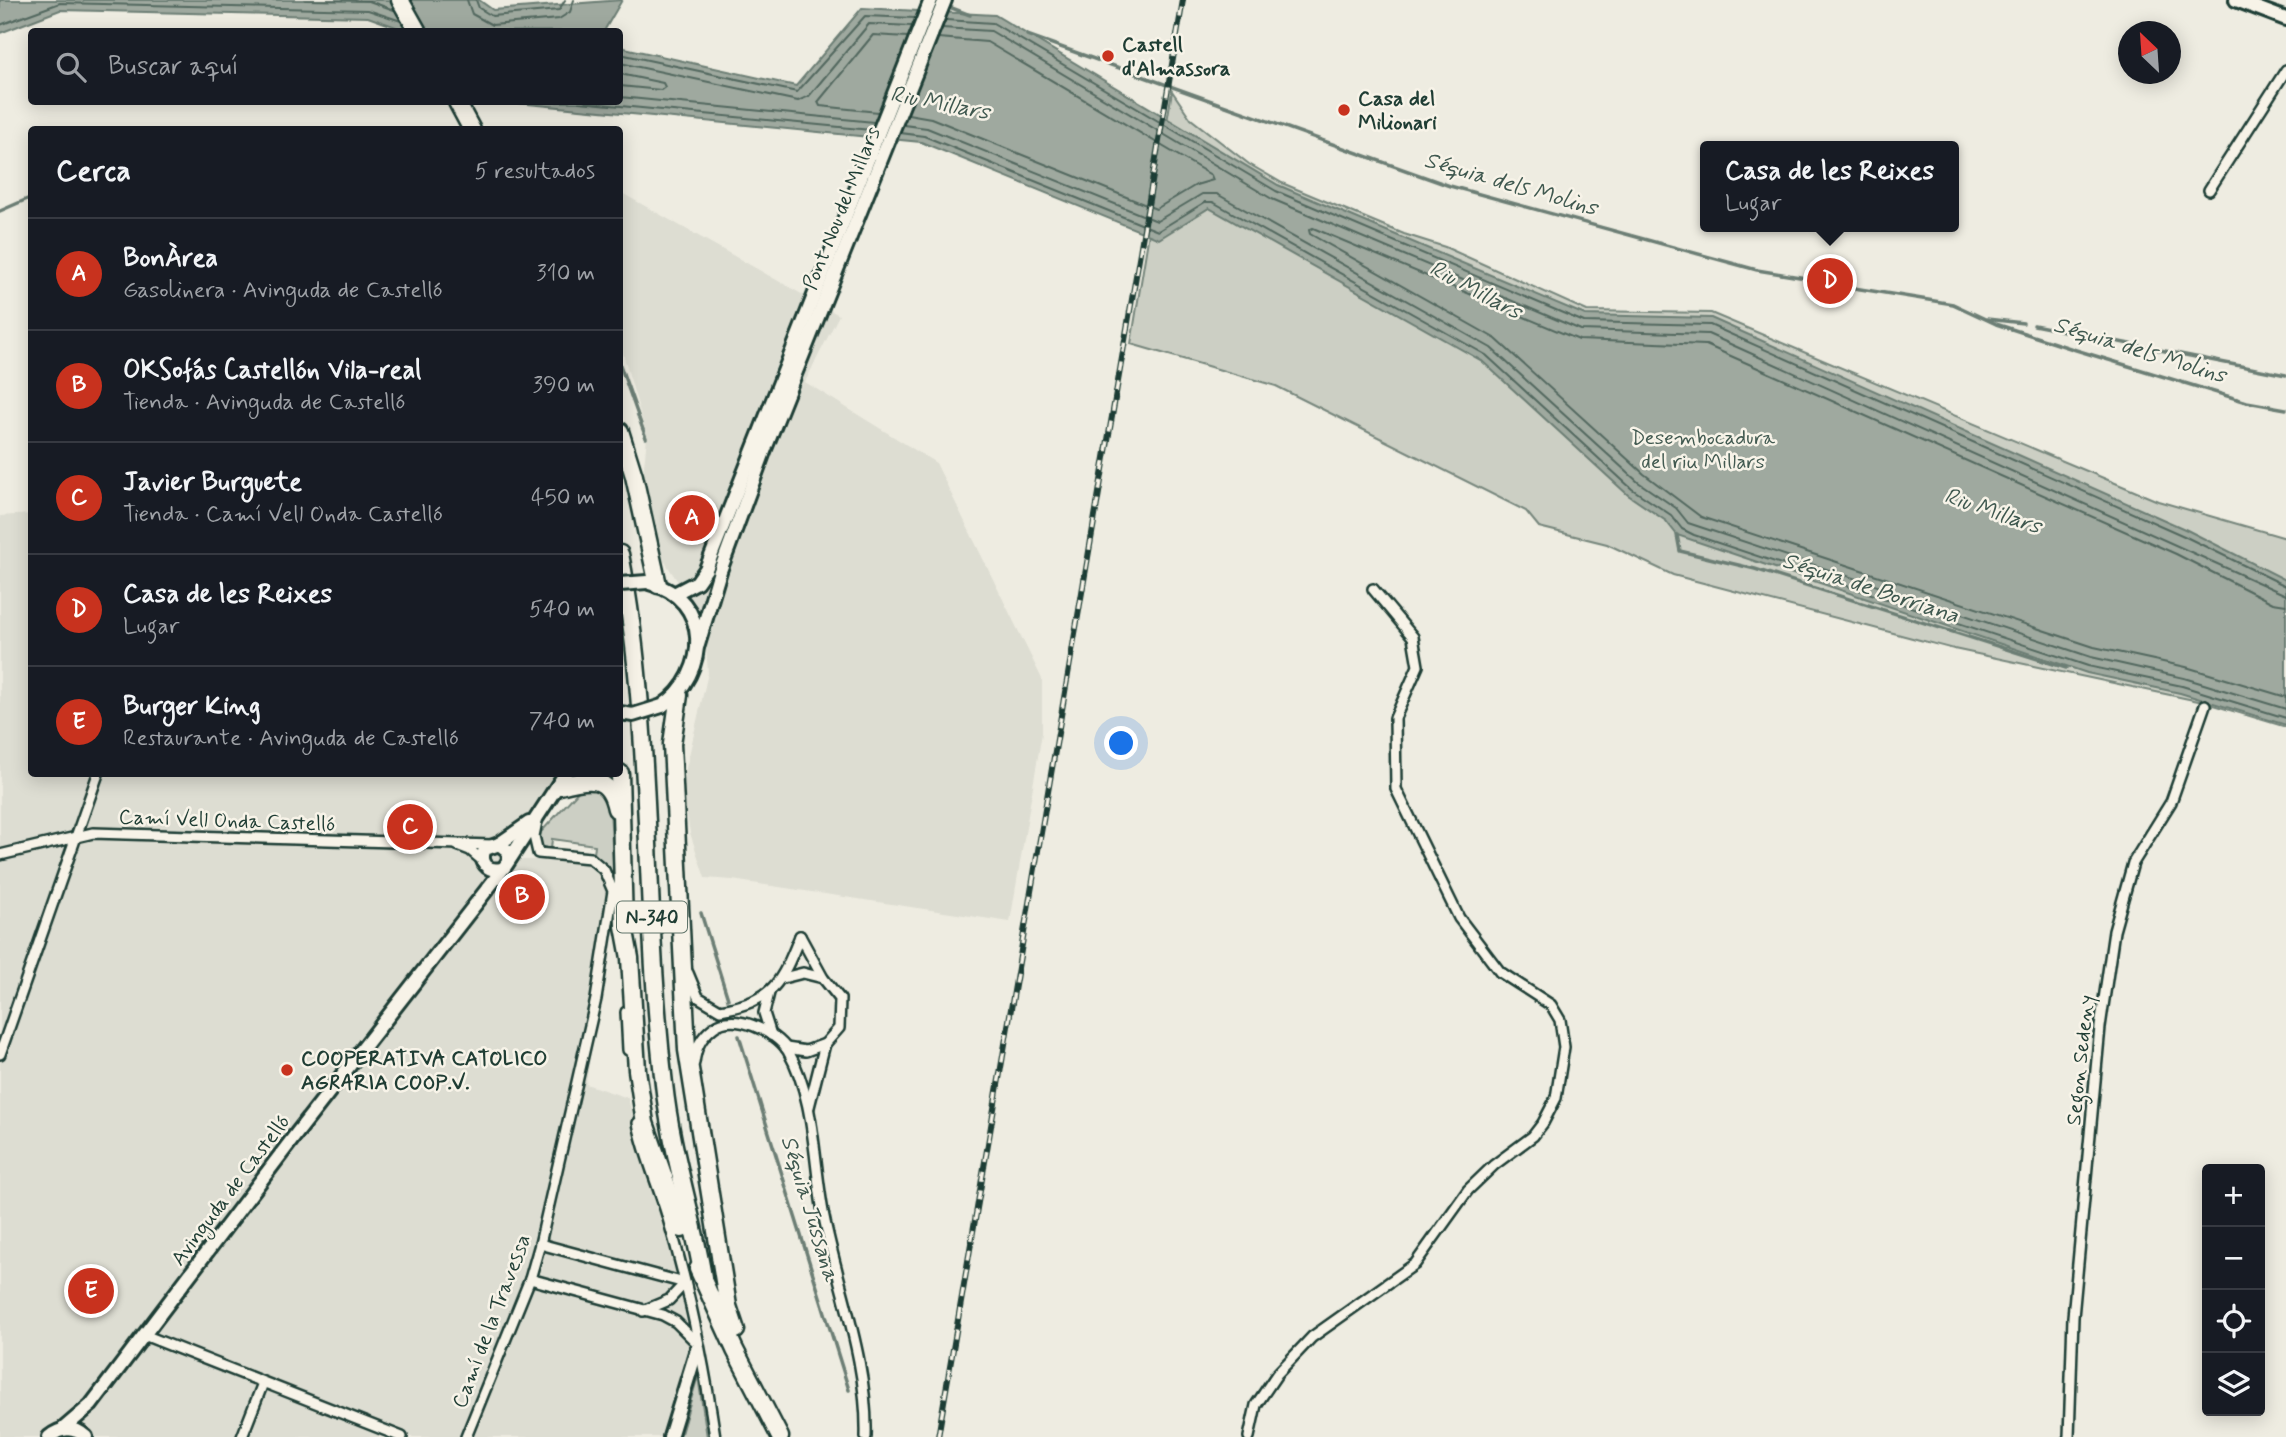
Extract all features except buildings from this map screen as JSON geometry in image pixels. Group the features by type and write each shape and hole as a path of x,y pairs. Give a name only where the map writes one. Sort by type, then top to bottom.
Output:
{"highway":[{"path":"400,0 416,28"},
{"path":"460,108 470,126"},
{"path":"623,441 634,476 652,584"},
{"name":"N-340","path":"623,578 641,719 664,1083 675,1161 703,1276 735,1350 780,1437"},
{"path":"679,695 672,744 687,1051 693,1075 728,1306 736,1331 735,1350"},
{"path":"620,777 624,926 630,958 637,1070 645,1123 692,1261 703,1276"},
{"path":"563,780 586,779 601,782 610,790 621,846"}],"main road":[{"name":"Pont Nou del Millars","path":"813,312 931,0"},
{"name":"Pont Nou del Millars","path":"813,312 945,0"},
{"path":"2236,0 2263,5 2286,19"},
{"path":"674,594 697,582 706,569 813,312"},
{"path":"623,713 634,715 662,706 679,695 696,664 698,645 720,571 813,312"},
{"path":"623,584 652,584 674,594 686,608 695,626 698,645"},
{"name":"Avinguda de Castelló","path":"49,1437 63,1429 91,1405 505,864 563,780"},
{"name":"Avinguda de Castelló","path":"495,845 538,817"},
{"path":"495,845 508,851 505,864 492,870 484,863 483,853 495,845"},
{"name":"Avinguda de Castelló","path":"478,899 484,863"},
{"path":"670,1437 696,1345"},
{"name":"Avinguda de Castelló","path":"85,1436 91,1405"},
{"path":"63,1429 85,1436"}],"street":[{"path":"2208,190 2286,70"},
{"path":"1249,1437 1256,1405 1277,1374 1312,1337 1415,1264 1468,1190 1494,1165 1532,1136 1543,1123 1556,1098 1564,1047 1560,1020 1551,1005 1500,972 1459,918 1396,789 1395,718 1418,666 1413,637 1373,589"},
{"name":"Segon Sedeny","path":"2069,1437 2073,1317 2100,1027 2114,931 2133,863 2171,802 2205,705"},
{"path":"0,1054 97,777"},
{"name":"Camí de la Travessa","path":"466,1437 530,1279 540,1244 596,999 613,891 604,870 590,858 538,853 534,836 538,817"},
{"name":"Camí Vell Onda Castelló","path":"0,855 93,833 495,845"},
{"name":"Camí Vell Onda Castelló","path":"456,845 470,850 484,863"},
{"path":"624,926 627,1037 638,1126 667,1215 684,1283 696,1345 705,1368 715,1437"},
{"path":"681,926 687,970 698,997 720,1010 738,1007 769,993 783,978 800,936 823,978 840,999 839,1028 825,1044 808,1112"},
{"path":"783,978 803,973 823,978"},
{"path":"769,993 764,1013 771,1035"},
{"path":"693,1075 695,1050 704,1034 720,1022 741,1021 771,1035 786,1048 801,1077 815,1174 827,1233 859,1352 867,1414 866,1437"},
{"path":"786,1048 806,1051 825,1044"},
{"path":"540,1244 684,1283"},
{"path":"530,1279 676,1322 696,1345"},
{"path":"643,1311 669,1300 684,1283"},
{"path":"144,1335 402,1437"},
{"path":"242,1437 263,1383"}],"shaded area":[{"path":"623,194 839,315 805,382 936,463 1042,679 1042,733 1010,922 705,878 690,833 682,786 708,673 705,633 690,600 663,559 643,476 647,437 623,353"},
{"path":"28,514 28,777 559,777 517,860 589,860 616,890 586,1084 628,1098 681,1288 692,1361 668,1437 0,1437 0,516"}],"green space":[{"name":"Desembocadura del riu Millars","path":"1172,91 1191,119 1249,164 1282,183 1404,234 1445,247 1587,311 1711,313 2158,501 2286,538 2286,727 2203,702 1954,649 1673,575 1607,544 1539,527 1526,511 1276,386 1131,344"},
{"path":"583,786 600,790 610,809 614,878 594,854 595,845 552,839 551,849 543,847 539,840 541,832"},
{"path":"698,1376 707,1437 680,1437"}],"water":[{"path":"0,0 479,0 493,10 622,0 606,28 399,28 368,17 60,10 0,33"},
{"name":"Desembocadura del riu Millars","path":"862,8 995,15 1278,185 1585,315 1711,318 2187,530 2286,580 2286,725 2180,693 2087,673 1677,535 1666,521 1628,495 1482,361 1209,208 1159,239 921,142 538,105 623,105 623,48 796,86"}],"waterway":[{"name":"Séquia dels Molins","path":"944,5 970,15"},
{"name":"Séquia dels Molins","path":"1027,35 1450,186 1757,270 1812,279"},
{"name":"Séquia Jussana","path":"0,211 28,199"},
{"name":"Séquia dels Molins","path":"1854,288 1953,304 1996,324 2076,350 2247,402 2286,409"},
{"path":"1987,319 2023,323"},
{"path":"2034,325 2286,375"},
{"name":"Séquia Jussana","path":"623,373 646,438"},
{"name":"Séquia de Borriana","path":"1677,535 1680,551 1755,569 2066,668"},
{"name":"Séquia Jussana","path":"701,913 728,999"},
{"name":"Séquia Jussana","path":"739,1036 849,1390"}],"railway":[{"path":"938,1437 1183,0"}],"place":[{"name":"Castell d'Almassora","path":"1108,56"},
{"name":"Casa del Milionari","path":"1344,110"},
{"name":"Casa de les Reixes","path":"1830,281"},
{"name":"BonÀrea","path":"692,518"},
{"name":"Javier Burguete","path":"410,827"},
{"name":"OKSofás Castellón Vila-real","path":"522,897"},
{"name":"COOPERATIVA CATOLICO AGRARIA COOP.V.","path":"287,1070"},
{"name":"Burger King","path":"91,1291"}],"water label":[{"name":"Riu Millars","path":"940,102"},
{"name":"Riu Millars","path":"1476,289"},
{"name":"Riu Millars","path":"1993,510"}]}
